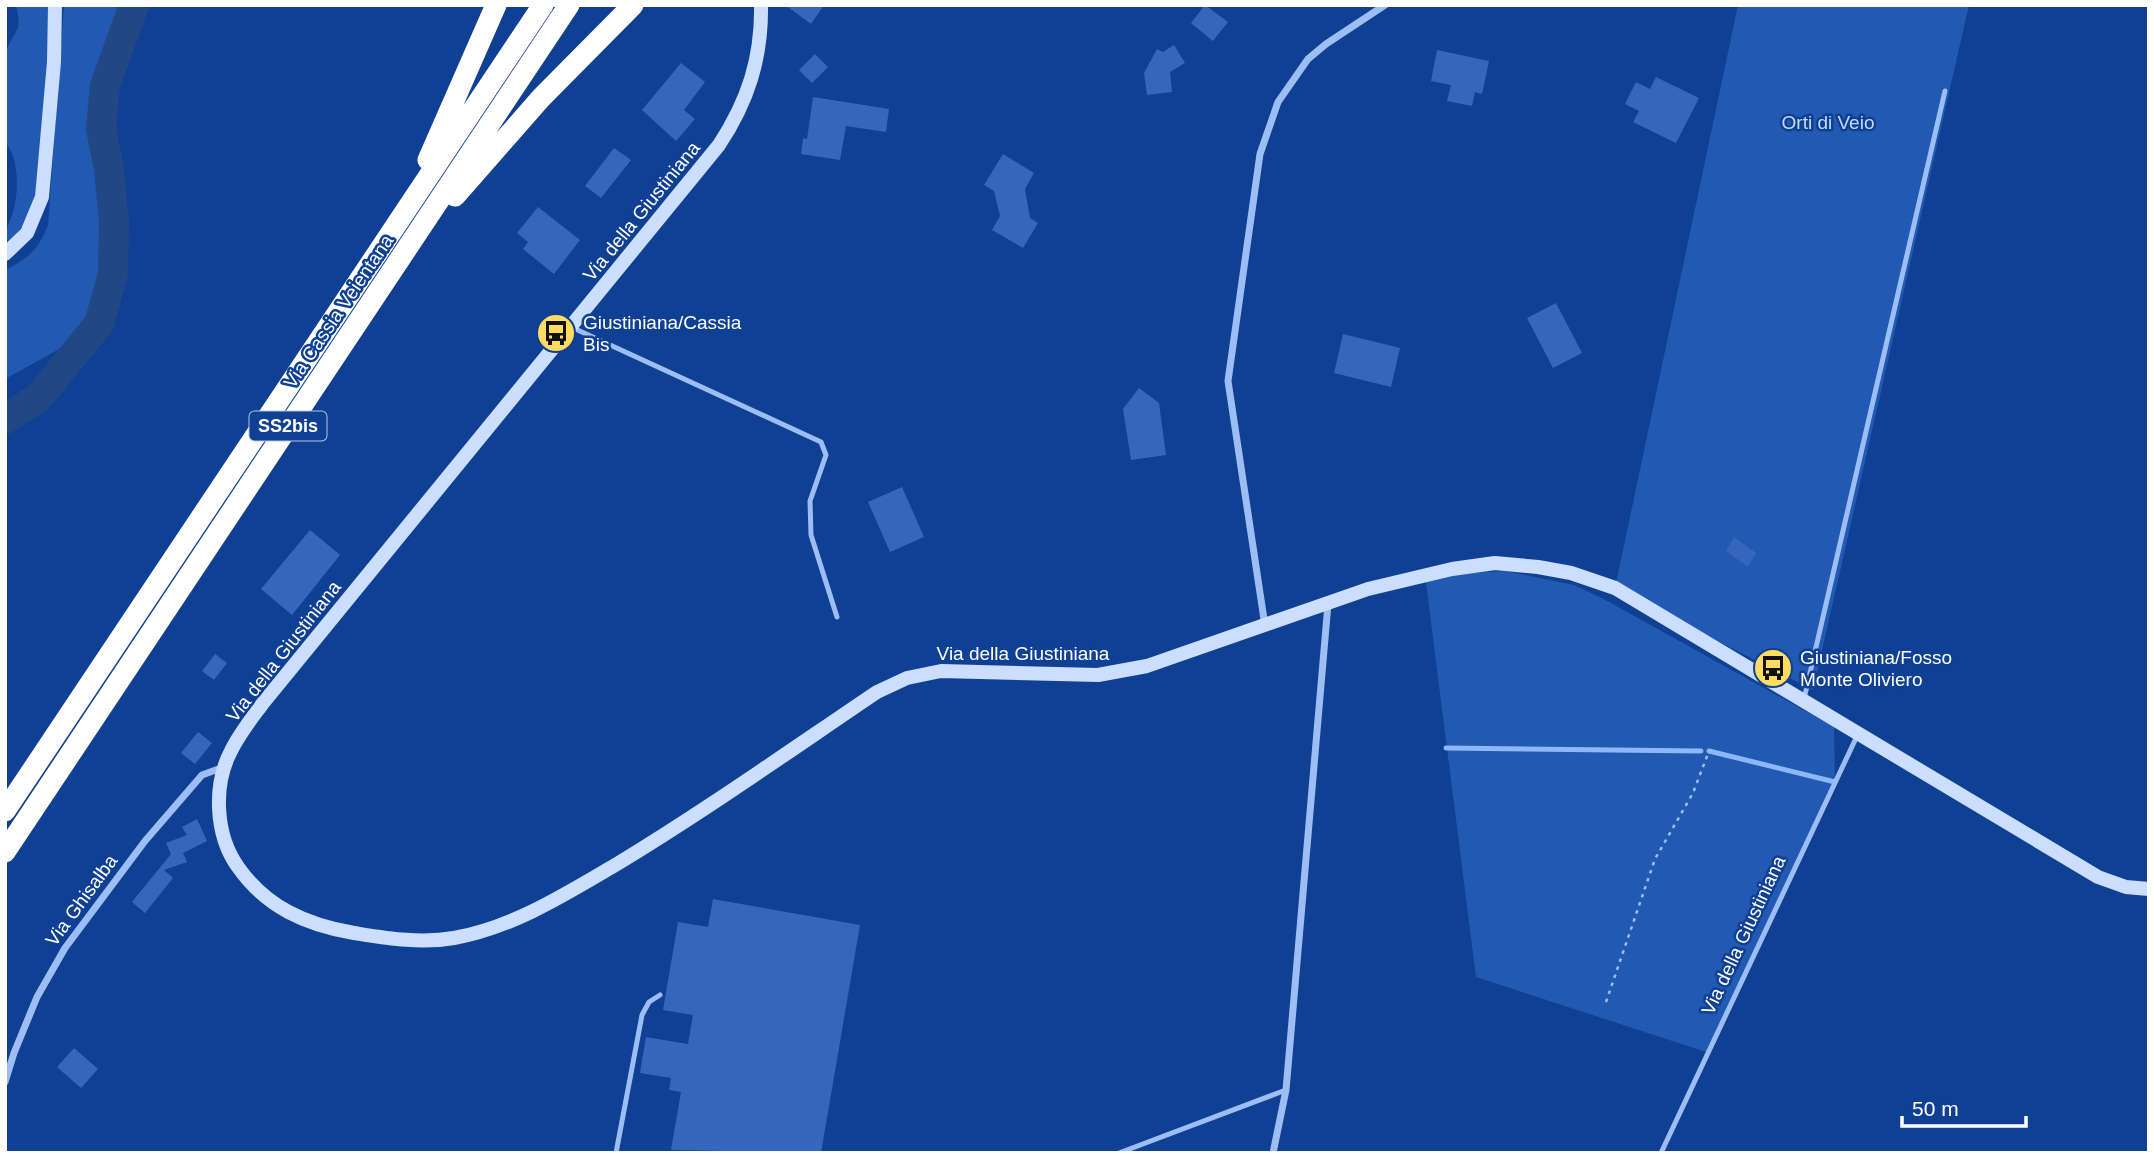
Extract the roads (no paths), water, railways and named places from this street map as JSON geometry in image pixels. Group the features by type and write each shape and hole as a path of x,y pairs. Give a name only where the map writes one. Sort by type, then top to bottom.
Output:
{"highway":[{"path":"404,214 496,5"},
{"name":"Via Cassia Veientana","path":"5,811 543,5"},
{"name":"Via Cassia Veientana","path":"5,852 569,5"},
{"path":"410,243 541,98 633,5"}],"street":[{"path":"5,254 27,233 42,197 54,62 55,5"},
{"name":"Via della Giustiniana","path":"761,5 757,61 748,92 736,119 708,160 263,703 231,750 224,767 220,801 222,833 234,863 262,895 291,916 324,927 383,937 442,940 495,927 578,887 675,829 877,692 907,678 941,671 1098,675 1147,666 1368,589 1452,569 1495,563 1560,571 1615,587 2098,877 2126,887 2149,889"},
{"path":"1265,626 1228,381 1260,154 1278,102 1308,60 1326,44 1385,5"},
{"path":"1273,1153 1286,1090 1328,603"},
{"name":"Via Ghisalba","path":"5,1082 13,1053 37,997 71,938 145,841 202,775 224,767"}],"lane":[{"path":"1804,699 1945,91"},
{"path":"571,327 821,442 826,455 810,501 811,535 837,617"},
{"name":"Via della Giustiniana","path":"1661,1153 1858,733"},
{"path":"616,1153 642,1015 649,1002 660,995"},
{"path":"1119,1153 1286,1090"}],"waterway":[{"path":"5,419 38,398 99,324 113,274 114,222 109,169 101,129 105,86 134,5"},
{"path":"1446,748 1701,751"},
{"path":"1709,751 1835,782"}],"place":[{"name":"Giustiniana/Cassia Bis","path":"556,333"},
{"name":"Giustiniana/Fosso Monte Oliviero","path":"1773,668"}],"park label":[{"name":"Orti di Veio","path":"1828,122"}]}
